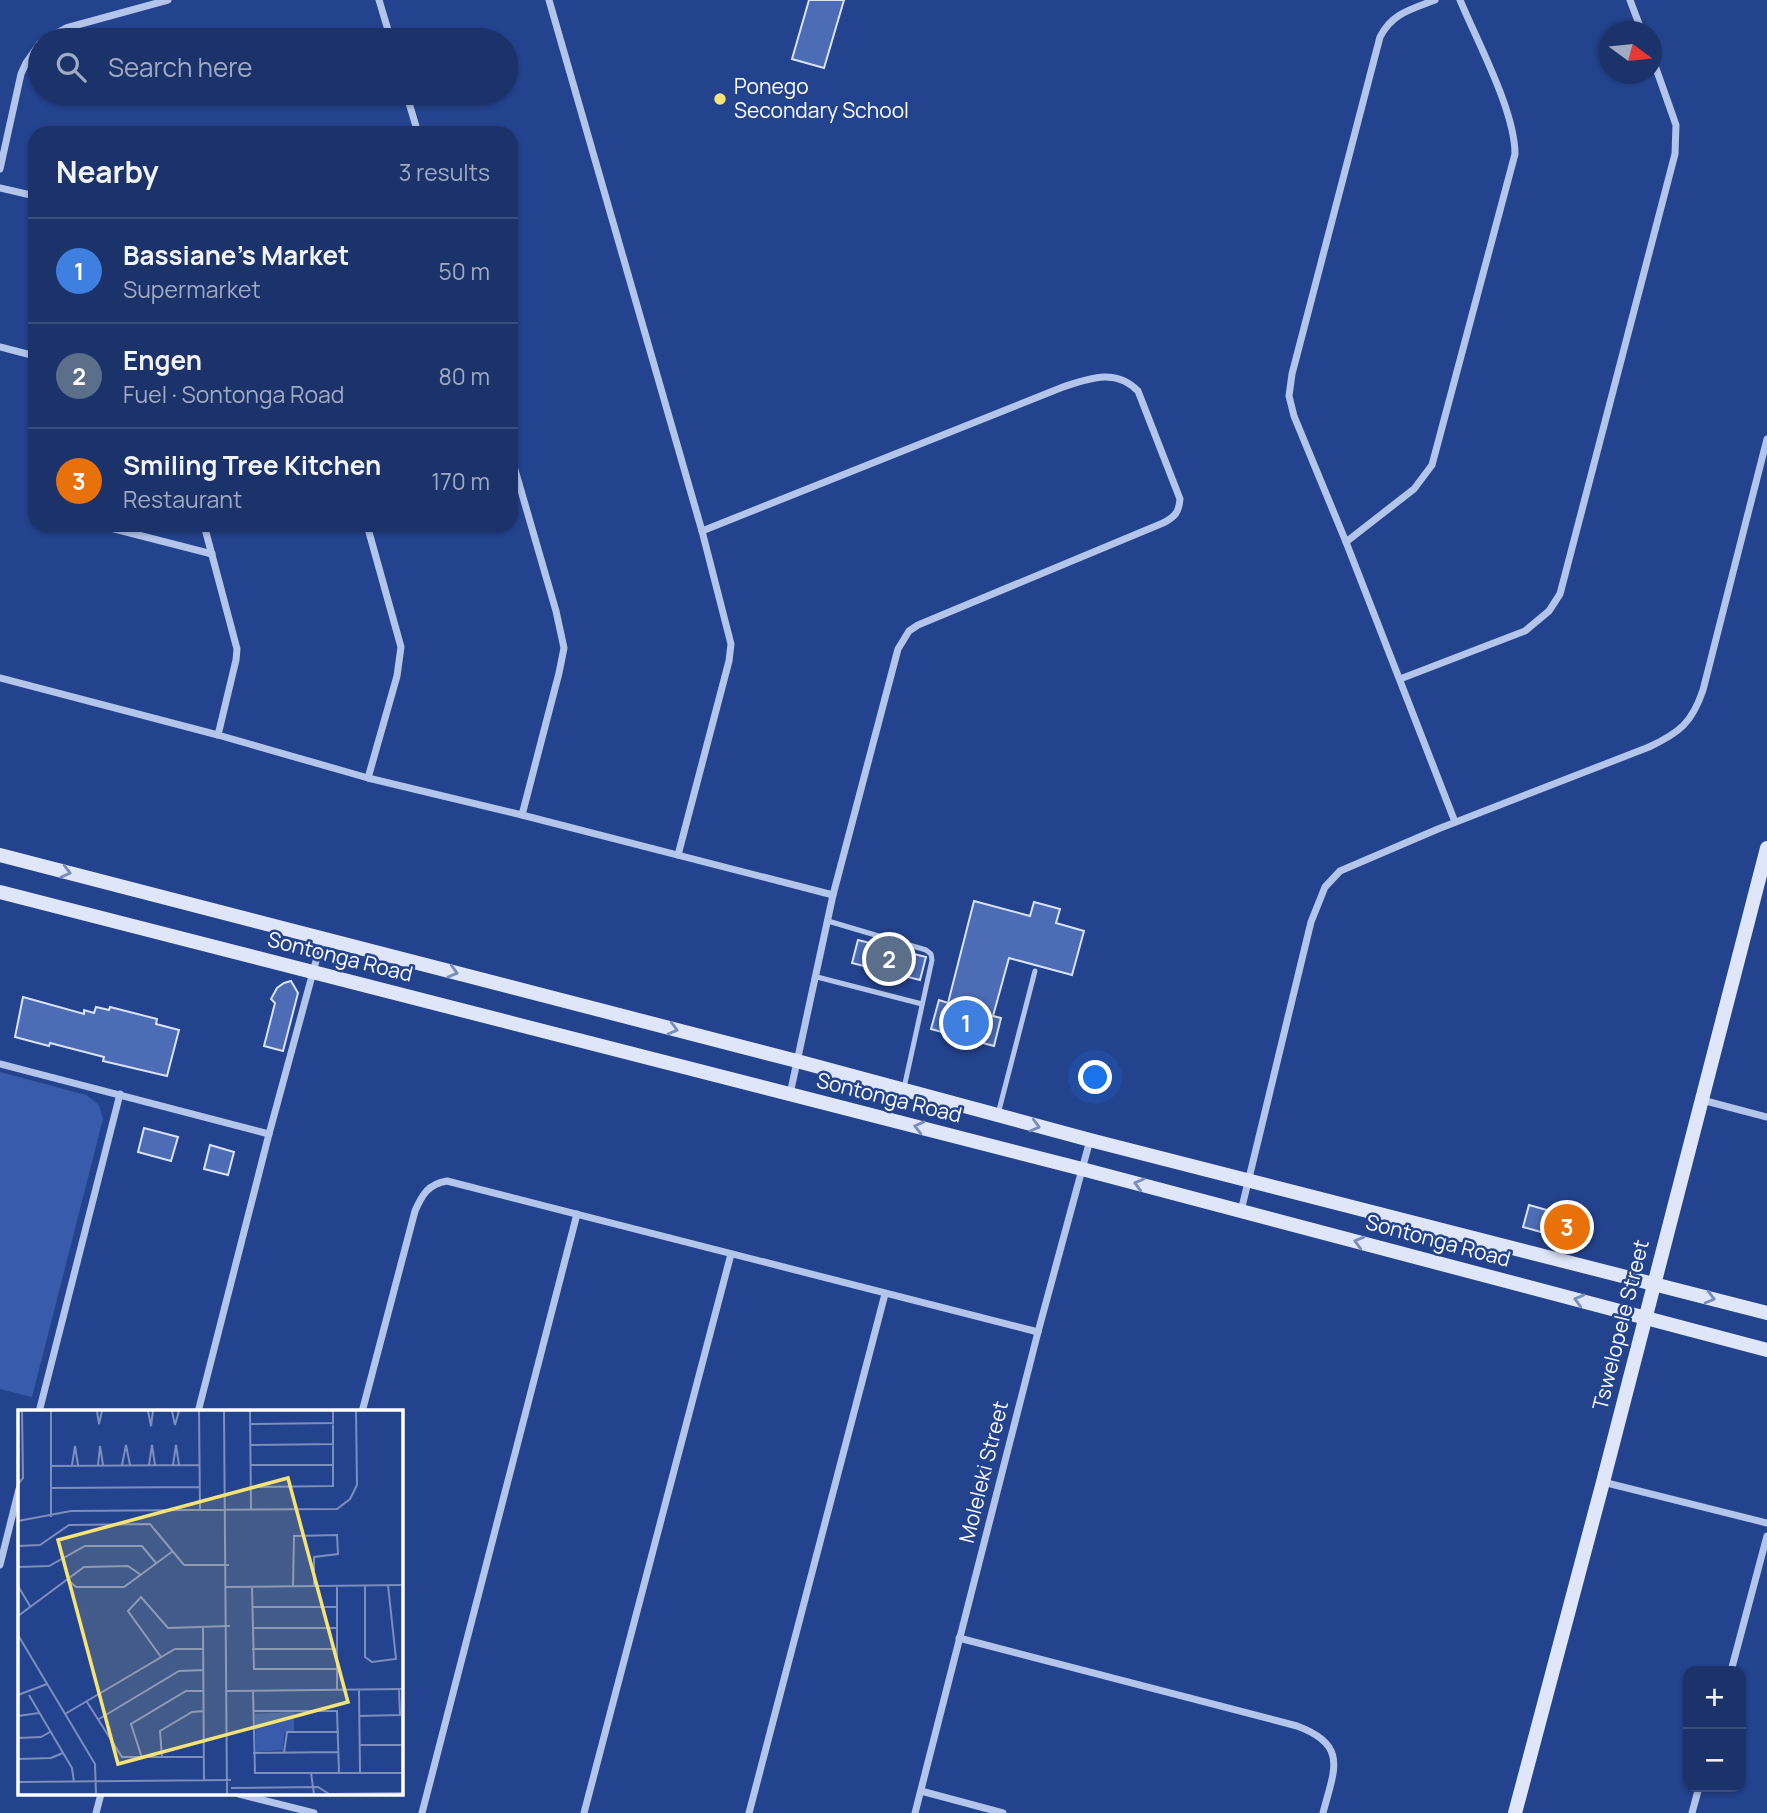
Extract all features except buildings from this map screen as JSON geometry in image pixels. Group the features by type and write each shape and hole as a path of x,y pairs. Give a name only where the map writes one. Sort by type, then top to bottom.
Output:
{"main road":[{"name":"Tswelopele Street","path":"1515,1813 1767,848"},
{"name":"Sontonga Road","path":"0,855 797,1061 1090,1140 1767,1313"},
{"name":"Sontonga Road","path":"0,891 1082,1169 1767,1350"}],"street":[{"path":"66,28 168,0"},
{"path":"379,0 387,28"},
{"path":"548,0 702,531 731,644 729,661 678,855"},
{"path":"1435,0 1399,13 1388,23 1380,37 1292,374 1289,397 1290,406 1455,822"},
{"path":"1346,542 1414,489 1432,465 1515,153 1510,118 1460,0"},
{"path":"1630,0 1638,21"},
{"path":"0,169 21,74 28,60"},
{"path":"1400,679 1525,631 1549,611 1560,594 1675,154 1676,125 1661,84"},
{"path":"410,105 416,126"},
{"path":"0,188 28,194"},
{"path":"0,347 28,354"},
{"path":"702,531 1063,387 1107,376 1130,383 1138,391 1180,499 1179,510 1173,518 918,625 903,638 894,662 833,895 790,1094"},
{"path":"1241,1211 1311,922 1325,887 1333,877 1350,866 1667,739 1686,724 1698,706 1703,690 1767,439"},
{"path":"518,480 564,648 522,815"},
{"path":"126,532 212,554"},
{"path":"206,532 237,654 218,735"},
{"path":"368,778 397,676 401,647 369,532"},
{"path":"0,678 218,735 368,778 833,895"},
{"path":"199,1410 322,938"},
{"path":"0,1063 269,1134"},
{"path":"40,1410 120,1094"},
{"path":"1702,1100 1767,1117"},
{"name":"Moleleki Street","path":"915,1813 1090,1140"},
{"path":"363,1410 415,1212 428,1188 438,1182 459,1183 1038,1332"},
{"path":"422,1813 577,1214"},
{"path":"584,1813 731,1254"},
{"path":"749,1813 885,1294"},
{"path":"1603,1482 1767,1523"},
{"path":"0,1564 18,1493"},
{"path":"1732,1666 1767,1536"},
{"path":"959,1638 1297,1726 1318,1734 1332,1750 1334,1762 1323,1813"},
{"path":"921,1791 1003,1813"},
{"path":"1692,1813 1698,1792"},
{"path":"96,1813 100,1796"},
{"path":"261,1797 314,1813"}],"lane":[{"path":"828,921 930,953 932,960 903,1091"},
{"path":"998,1116 1035,971"},
{"path":"817,977 922,1004"}],"shaded area":[{"path":"0,1072 86,1095 99,1105 103,1119 32,1397 0,1389"}],"place":[{"name":"Ponego Secondary School","path":"720,99"},
{"name":"Engen","path":"889,959"},
{"name":"Bassiane's Market","path":"966,1023"},
{"name":"Smiling Tree Kitchen","path":"1567,1227"}]}
